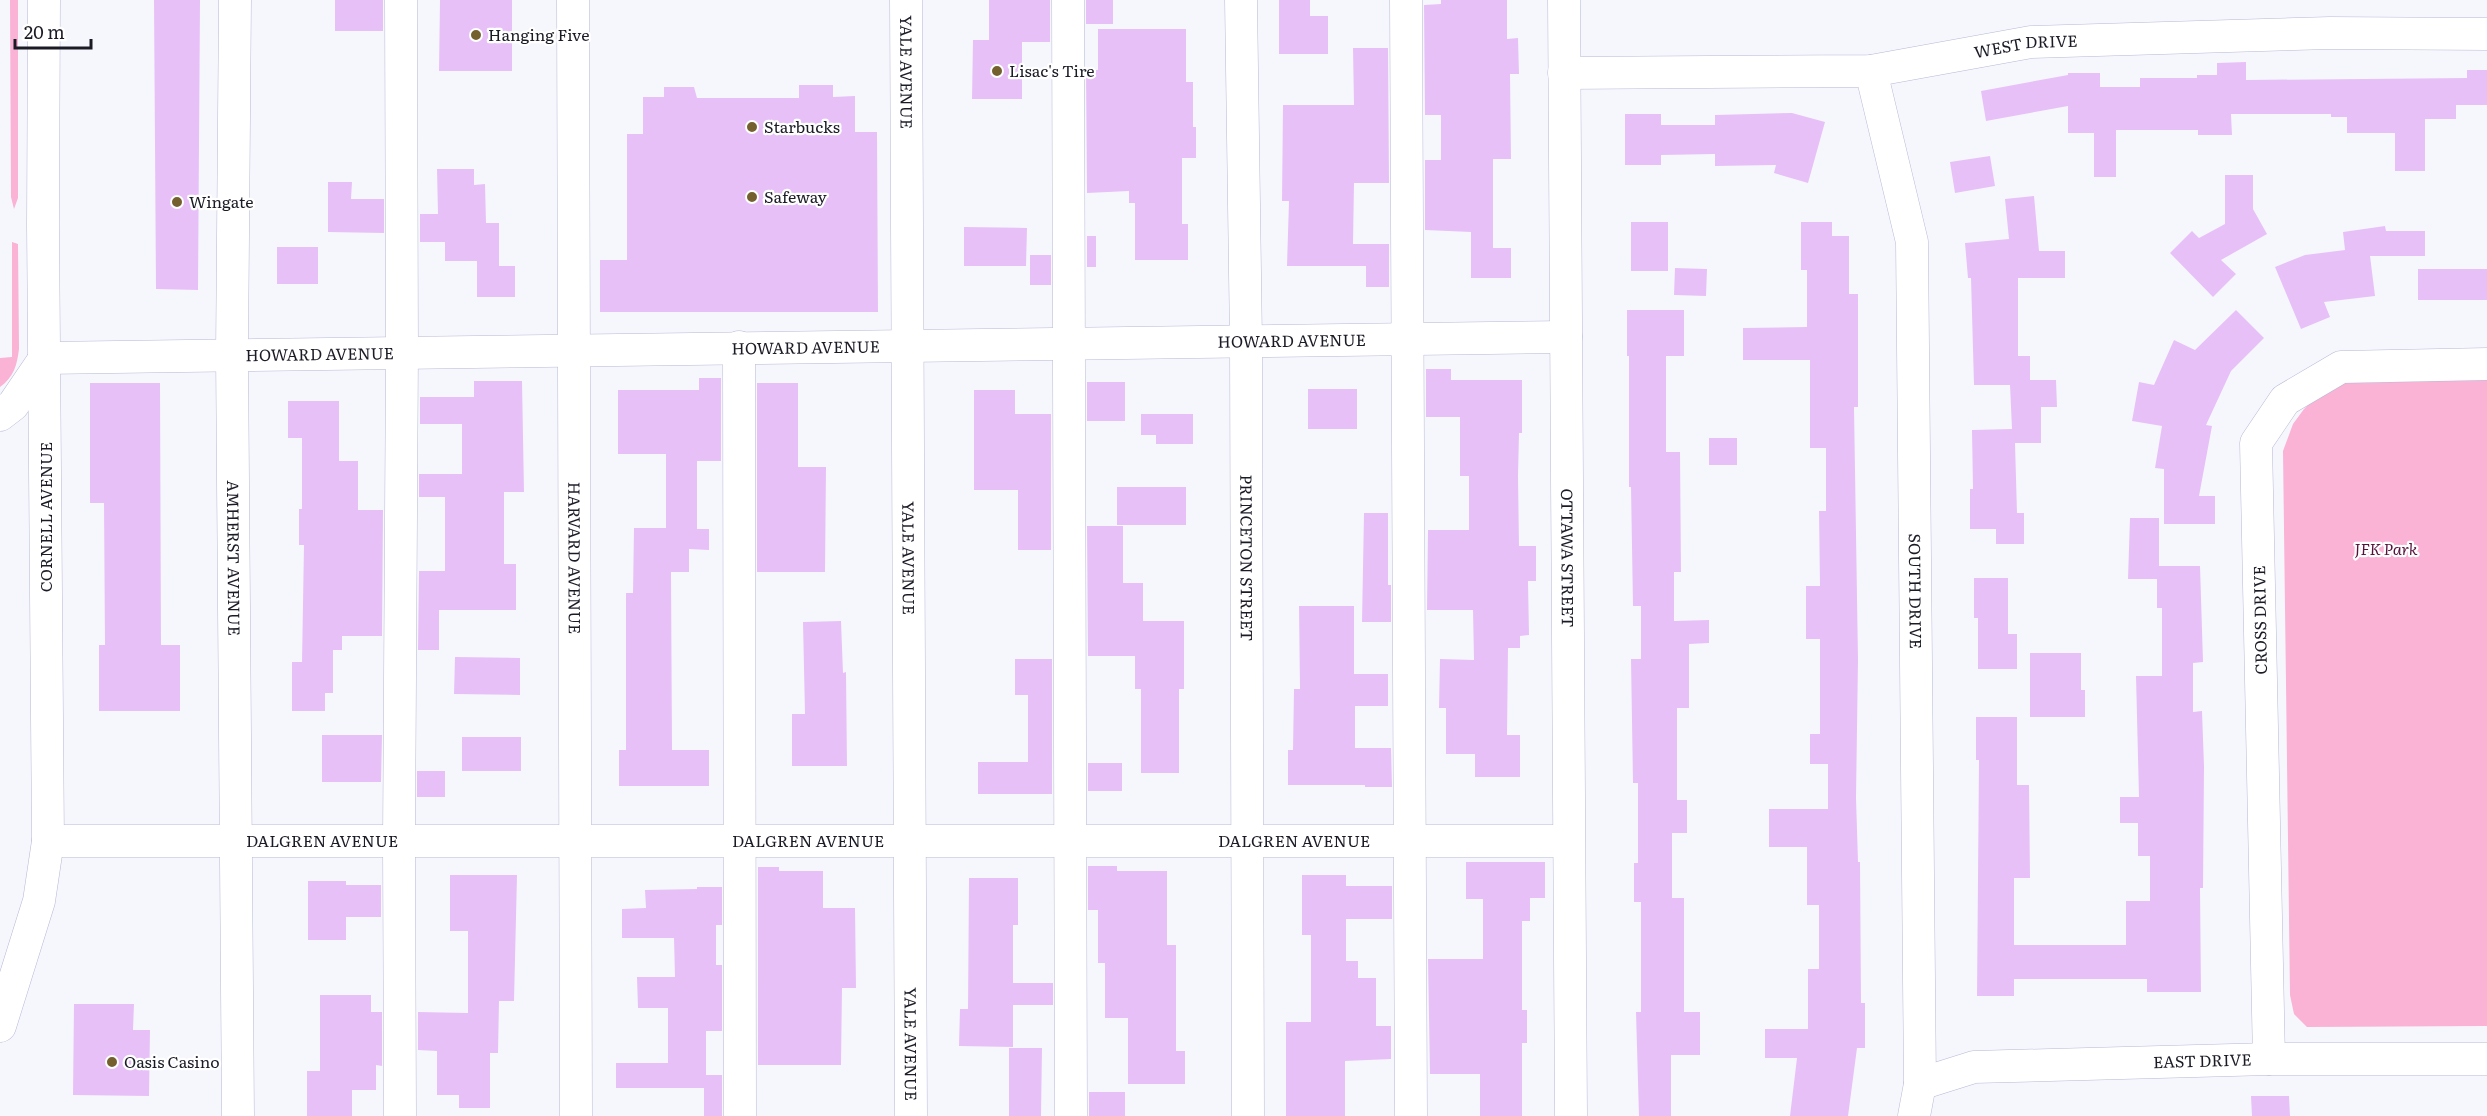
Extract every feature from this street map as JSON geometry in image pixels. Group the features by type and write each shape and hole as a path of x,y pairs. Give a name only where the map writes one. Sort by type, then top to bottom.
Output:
{"street":[{"name":"CORNELL AVENUE","path":"0,1026 39,901 48,842 45,0"},
{"name":"AMHERST AVENUE","path":"235,0 232,354 238,1116"},
{"path":"400,1116 401,0"},
{"name":"HARVARD AVENUE","path":"573,0 576,1116"},
{"name":"YALE AVENUE","path":"906,0 911,1116"},
{"path":"1068,0 1071,1116"},
{"name":"PRINCETON STREET","path":"1241,0 1246,341 1248,1116"},
{"path":"1406,0 1411,1116"},
{"name":"OTTAWA STREET","path":"1564,0 1571,1116"},
{"name":"WEST DRIVE","path":"1564,72 1871,71 2031,42 2330,33 2487,34"},
{"name":"SOUTH DRIVE","path":"1871,71 1912,242 1920,1084 1914,1116"},
{"name":"HOWARD AVENUE","path":"45,358 1566,337"},
{"path":"739,347 740,1116"},
{"path":"0,414 13,405 45,358"},
{"name":"CROSS DRIVE","path":"2269,1059 2256,443 2285,400 2341,367 2487,364"},
{"name":"DALGREN AVENUE","path":"48,842 1568,842"},
{"name":"EAST DRIVE","path":"1920,1084 1974,1067 2269,1059 2487,1059"}],"green space":[{"path":"10,0 18,0 18,198 14,209 11,197"},
{"path":"12,242 18,244 19,349 14,370 9,379 0,387 0,358 12,357"},
{"name":"JFK Park","path":"2487,379 2487,1026 2307,1027 2294,1014 2290,995 2283,451 2293,424 2304,409 2316,397 2344,382"}],"building":[{"name":"Wingate","path":"154,0 200,0 198,290 156,289"},
{"path":"335,0 383,0 383,31 335,31"},
{"name":"Hanging Five","path":"440,0 512,0 512,71 439,71"},
{"name":"Lisac's Tire","path":"989,0 1050,0 1050,42 1022,42 1022,99 972,99 973,40 989,40"},
{"path":"1086,0 1113,0 1113,24 1086,24"},
{"path":"1279,0 1310,0 1310,16 1328,16 1328,54 1279,54"},
{"path":"1441,0 1507,0 1507,39 1518,38 1519,74 1510,74 1511,159 1493,159 1493,248 1511,248 1511,278 1471,278 1471,232 1425,230 1425,160 1441,160 1441,115 1425,115 1424,5 1441,4"},
{"path":"1098,29 1186,29 1186,82 1193,82 1193,127 1196,127 1196,158 1182,158 1182,224 1188,224 1188,260 1135,260 1135,203 1129,203 1129,191 1087,193 1086,70 1098,70"},
{"path":"1353,48 1388,48 1389,183 1354,183 1353,244 1389,244 1389,287 1366,287 1366,266 1287,266 1289,201 1282,201 1283,105 1354,105"},
{"path":"2246,62 2246,80 2467,78 2467,70 2487,70 2487,105 2456,105 2456,119 2425,119 2425,171 2395,171 2395,133 2347,133 2347,117 2331,117 2331,114 2231,114 2232,135 2198,135 2198,130 2116,130 2116,177 2094,177 2094,133 2068,133 2068,106 1986,121 1981,91 2068,75 2068,73 2100,73 2100,87 2140,87 2140,78 2197,78 2197,75 2217,75 2217,63"},
{"name":"Safeway","path":"799,85 833,85 833,97 855,96 855,132 877,132 878,312 600,312 600,260 627,260 627,134 643,134 643,97 664,97 664,87 694,87 697,98 799,98"},
{"path":"1792,113 1825,122 1808,183 1774,173 1776,165 1715,166 1715,154 1661,155 1661,165 1625,165 1625,114 1661,114 1661,125 1715,125 1715,115"},
{"path":"1990,156 1995,186 1955,193 1950,162"},
{"path":"437,169 474,169 474,185 485,184 486,223 499,223 499,266 515,266 515,297 477,297 477,261 445,261 445,242 420,242 420,214 438,214"},
{"path":"2225,175 2253,175 2253,209 2267,234 2221,260 2236,274 2213,297 2170,253 2192,231 2199,238 2225,224"},
{"path":"328,182 352,182 351,199 384,199 384,233 328,232"},
{"path":"2034,196 2039,251 2065,251 2065,278 2018,278 2018,356 2030,356 2030,380 2056,380 2057,407 2041,407 2041,443 2015,443 2017,513 2024,513 2024,544 1996,544 1996,529 1970,529 1970,489 1973,489 1972,430 2012,429 2010,385 1974,385 1971,278 1968,278 1965,243 2009,239 2005,199"},
{"path":"1631,222 1668,222 1668,271 1631,271"},
{"path":"1801,222 1832,222 1832,236 1849,236 1849,294 1858,294 1858,407 1854,407 1858,660 1856,798 1858,862 1860,862 1861,1003 1865,1003 1865,1048 1857,1048 1848,1116 1790,1116 1797,1058 1765,1058 1765,1029 1808,1029 1808,969 1819,969 1819,905 1807,905 1807,847 1769,847 1769,809 1828,809 1828,764 1810,764 1810,734 1820,734 1820,639 1806,639 1806,586 1820,586 1819,511 1826,511 1826,448 1810,448 1810,360 1743,360 1743,328 1807,327 1807,270 1801,270"},
{"path":"2385,226 2386,231 2425,231 2425,256 2370,256 2375,296 2324,302 2330,317 2301,329 2275,267 2305,255 2345,250 2343,232"},
{"path":"964,227 1027,228 1026,266 964,266"},
{"path":"1087,236 1096,236 1096,267 1087,267"},
{"path":"277,247 318,247 318,284 277,284"},
{"path":"1030,255 1051,255 1051,285 1030,285"},
{"path":"1675,268 1707,269 1706,296 1674,295"},
{"path":"2418,269 2487,269 2487,300 2418,300"},
{"path":"1627,310 1684,310 1684,356 1666,356 1666,452 1680,452 1681,572 1674,572 1674,621 1709,620 1709,643 1689,644 1689,708 1677,708 1677,800 1687,800 1687,833 1672,833 1672,898 1684,898 1684,1012 1700,1012 1700,1055 1671,1055 1671,1116 1639,1116 1636,1012 1641,1012 1641,902 1634,902 1634,863 1638,863 1638,783 1633,783 1631,659 1641,659 1641,606 1633,606"},
{"path":"2236,310 2264,338 2231,371 2206,425 2212,426 2199,496 2215,496 2215,524 2164,524 2164,469 2155,468 2162,426 2132,421 2139,382 2154,385 2174,340 2195,350"},
{"path":"1426,369 1451,369 1451,380 1522,380 1522,433 1519,433 1518,476 1519,546 1536,546 1536,581 1528,581 1529,635 1520,636 1520,648 1508,648 1507,735 1520,735 1520,777 1475,777 1475,754 1446,754 1446,708 1439,708 1440,659 1474,660 1473,610 1427,610 1428,530 1469,530 1469,476 1460,476 1460,417 1426,417"},
{"path":"699,378 721,378 721,461 697,461 697,529 709,529 709,550 689,549 689,572 671,572 672,750 709,750 709,786 619,786 619,750 626,750 626,593 633,593 634,528 666,528 666,454 618,454 618,390 699,390"},
{"path":"474,381 522,381 524,492 504,492 504,564 516,564 516,610 439,610 439,650 418,650 419,571 445,571 445,497 419,497 419,474 462,474 462,424 420,424 420,397 474,397"},
{"path":"1087,382 1125,382 1125,421 1087,421"},
{"path":"90,383 160,383 161,645 180,645 180,711 99,711 99,645 105,645 104,503 90,503"},
{"path":"757,383 798,383 798,467 826,467 825,572 757,572"},
{"path":"1308,389 1357,389 1357,429 1308,429"},
{"path":"974,390 1015,390 1015,414 1051,414 1051,550 1018,550 1018,490 974,490"},
{"path":"288,401 339,401 339,461 358,461 358,510 383,510 382,636 342,636 342,650 333,650 333,693 325,693 325,711 292,711 292,662 302,662 304,545 299,545 299,509 302,509 302,438 288,438"},
{"path":"1141,414 1193,414 1193,444 1156,444 1156,435 1141,435"},
{"path":"1709,438 1737,438 1737,465 1709,465"},
{"path":"1117,487 1186,487 1186,525 1117,525"},
{"path":"1364,513 1388,513 1388,585 1391,585 1391,622 1362,622"},
{"path":"2130,518 2159,518 2159,566 2200,566 2203,662 2193,663 2193,712 2202,711 2204,766 2203,888 2200,888 2201,992 2147,992 2147,979 2014,979 2014,996 1977,996 1979,760 1976,760 1976,717 2017,717 2017,785 2029,785 2030,878 2014,878 2014,945 2126,945 2126,901 2150,901 2150,856 2138,856 2138,823 2120,823 2120,797 2139,797 2136,676 2162,676 2162,608 2157,608 2157,579 2128,579"},
{"path":"1087,526 1123,526 1123,583 1143,583 1143,621 1184,621 1184,689 1179,689 1179,773 1141,773 1141,689 1135,689 1135,656 1088,656"},
{"path":"1974,578 2008,578 2008,634 2017,634 2017,669 1978,669 1978,618 1974,618"},
{"path":"1299,606 1354,606 1354,674 1388,674 1388,706 1355,706 1355,748 1391,748 1392,787 1288,785 1288,750 1293,750 1294,689 1300,689"},
{"path":"841,621 843,673 846,672 847,766 792,766 792,714 805,714 803,622"},
{"path":"2030,653 2081,653 2081,690 2085,690 2085,717 2030,717"},
{"path":"455,657 520,658 520,695 454,694"},
{"path":"1015,659 1052,659 1052,794 978,794 978,762 1028,762 1028,695 1015,695"},
{"path":"322,735 382,735 381,782 322,782"},
{"path":"462,737 521,737 521,771 462,771"},
{"path":"1088,763 1122,763 1122,791 1088,791"},
{"path":"417,771 445,771 445,797 417,797"},
{"path":"1466,862 1545,862 1545,898 1530,898 1530,921 1522,921 1522,1010 1527,1010 1527,1043 1522,1043 1522,1116 1480,1116 1480,1074 1430,1074 1428,959 1483,959 1483,899 1466,899"},
{"path":"1088,866 1117,866 1117,871 1167,871 1167,945 1176,945 1176,1051 1185,1051 1185,1084 1128,1084 1128,1018 1105,1018 1105,963 1098,963 1098,910 1088,910"},
{"path":"758,867 779,867 779,871 823,871 823,908 855,908 856,988 842,988 841,1065 758,1065"},
{"path":"450,875 517,875 514,1001 499,1001 498,1053 490,1053 490,1108 459,1108 459,1095 437,1095 437,1051 418,1050 418,1012 468,1013 468,931 450,931"},
{"path":"1302,875 1346,875 1346,886 1392,886 1392,919 1346,919 1346,961 1358,961 1358,978 1376,978 1376,1026 1391,1026 1391,1059 1345,1061 1345,1116 1286,1116 1286,1022 1311,1022 1311,935 1302,935"},
{"path":"969,878 1018,878 1018,925 1013,925 1013,983 1053,983 1053,1005 1013,1005 1013,1047 959,1046 960,1009 968,1009"},
{"path":"308,881 346,881 346,885 381,885 381,917 346,917 346,940 308,940"},
{"path":"697,887 722,887 722,925 716,925 716,965 722,965 722,1031 706,1031 706,1075 722,1075 722,1116 704,1116 704,1088 616,1088 616,1063 668,1063 668,1008 638,1008 637,977 675,977 674,938 622,938 622,909 646,908 645,890 697,889"},
{"path":"320,995 371,995 371,1012 382,1012 382,1066 376,1065 376,1090 352,1090 352,1116 307,1116 307,1071 320,1071"},
{"name":"Oasis Casino","path":"74,1004 134,1004 133,1030 150,1030 149,1096 73,1095"},
{"path":"1009,1048 1042,1048 1041,1116 1009,1116"},
{"path":"1089,1092 1125,1092 1125,1116 1089,1116"},
{"path":"2251,1096 2289,1096 2290,1116 2252,1116"}],"place":[{"name":"Hanging Five","path":"476,35"},
{"name":"Lisac's Tire","path":"997,71"},
{"name":"Starbucks","path":"752,127"},
{"name":"Safeway","path":"752,197"},
{"name":"Wingate","path":"177,202"},
{"name":"Oasis Casino","path":"112,1062"}]}
